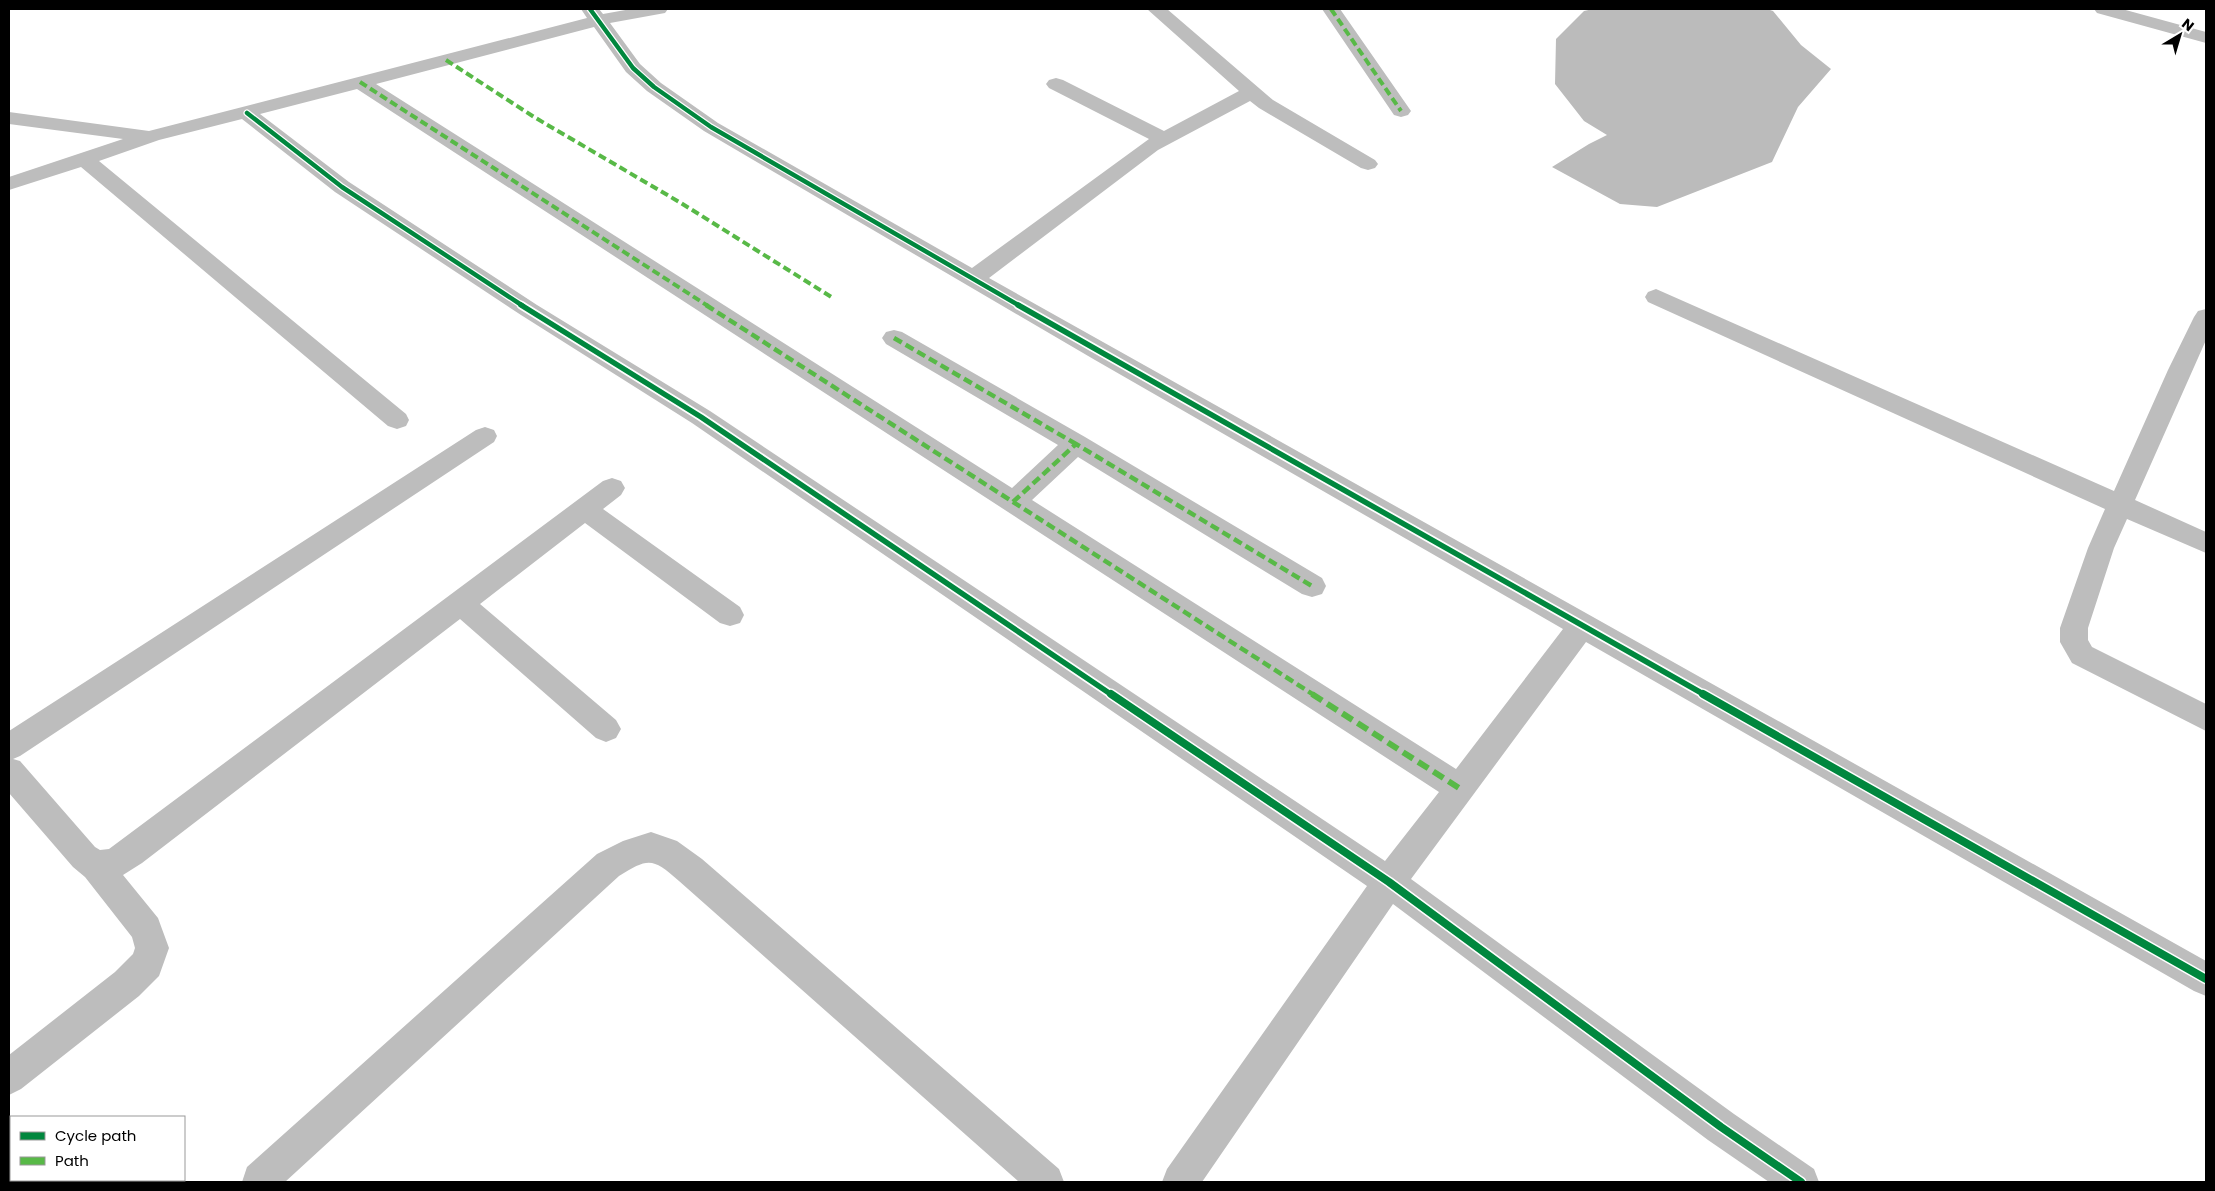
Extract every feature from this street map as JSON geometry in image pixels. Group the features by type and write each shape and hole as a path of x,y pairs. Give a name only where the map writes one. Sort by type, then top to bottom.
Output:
{"street":[{"path":"9,184 152,136 247,113 360,82 594,14 659,9"},
{"path":"1156,9 1266,104 1368,164"},
{"path":"1332,9 1401,111"},
{"path":"2102,9 2206,38"},
{"path":"594,14 633,68 679,106 711,127 1103,354 1583,624 2206,979"},
{"path":"360,82 1459,788"},
{"path":"1056,84 1164,139"},
{"path":"973,279 1151,146 1252,92"},
{"path":"247,113 342,187 530,310 700,417 1389,882 1721,1127 1801,1182"},
{"path":"9,118 152,136"},
{"path":"84,159 397,420"},
{"path":"1656,297 2121,503 2206,543"},
{"path":"2206,318 2180,370 2101,548 2076,616 2074,642 2082,656 2206,718"},
{"path":"894,338 1076,444 1312,586"},
{"path":"9,747 485,436"},
{"path":"1013,502 1076,444"},
{"path":"96,866 114,863 131,853 612,488"},
{"path":"585,509 730,615"},
{"path":"460,603 606,729"},
{"path":"1180,1182 1389,882 1583,624"},
{"path":"9,771 84,857 96,866 146,929 152,948 148,964 127,984 9,1077"},
{"path":"266,1182 608,865 627,853 652,846 668,852 711,888 1046,1182"}],"shaded area":[{"path":"1593,9 1767,9 1773,11 1801,45 1831,69 1798,107 1772,162 1657,207 1620,204 1552,167 1607,135 1584,121 1555,84 1556,39 1584,11"}],"marked path":[{"path":"1331,9 1401,111"},
{"path":"446,60 534,117 681,203 833,298"},
{"path":"360,82 1459,788"},
{"path":"894,338 1076,444"},
{"path":"1013,502 1076,444 1312,586"}],"cycle path":[{"path":"590,9 633,68 654,87 711,127 1103,354 2206,979"},
{"path":"247,113 342,187 529,310 701,417 1389,882 1721,1127 1801,1182"}]}
